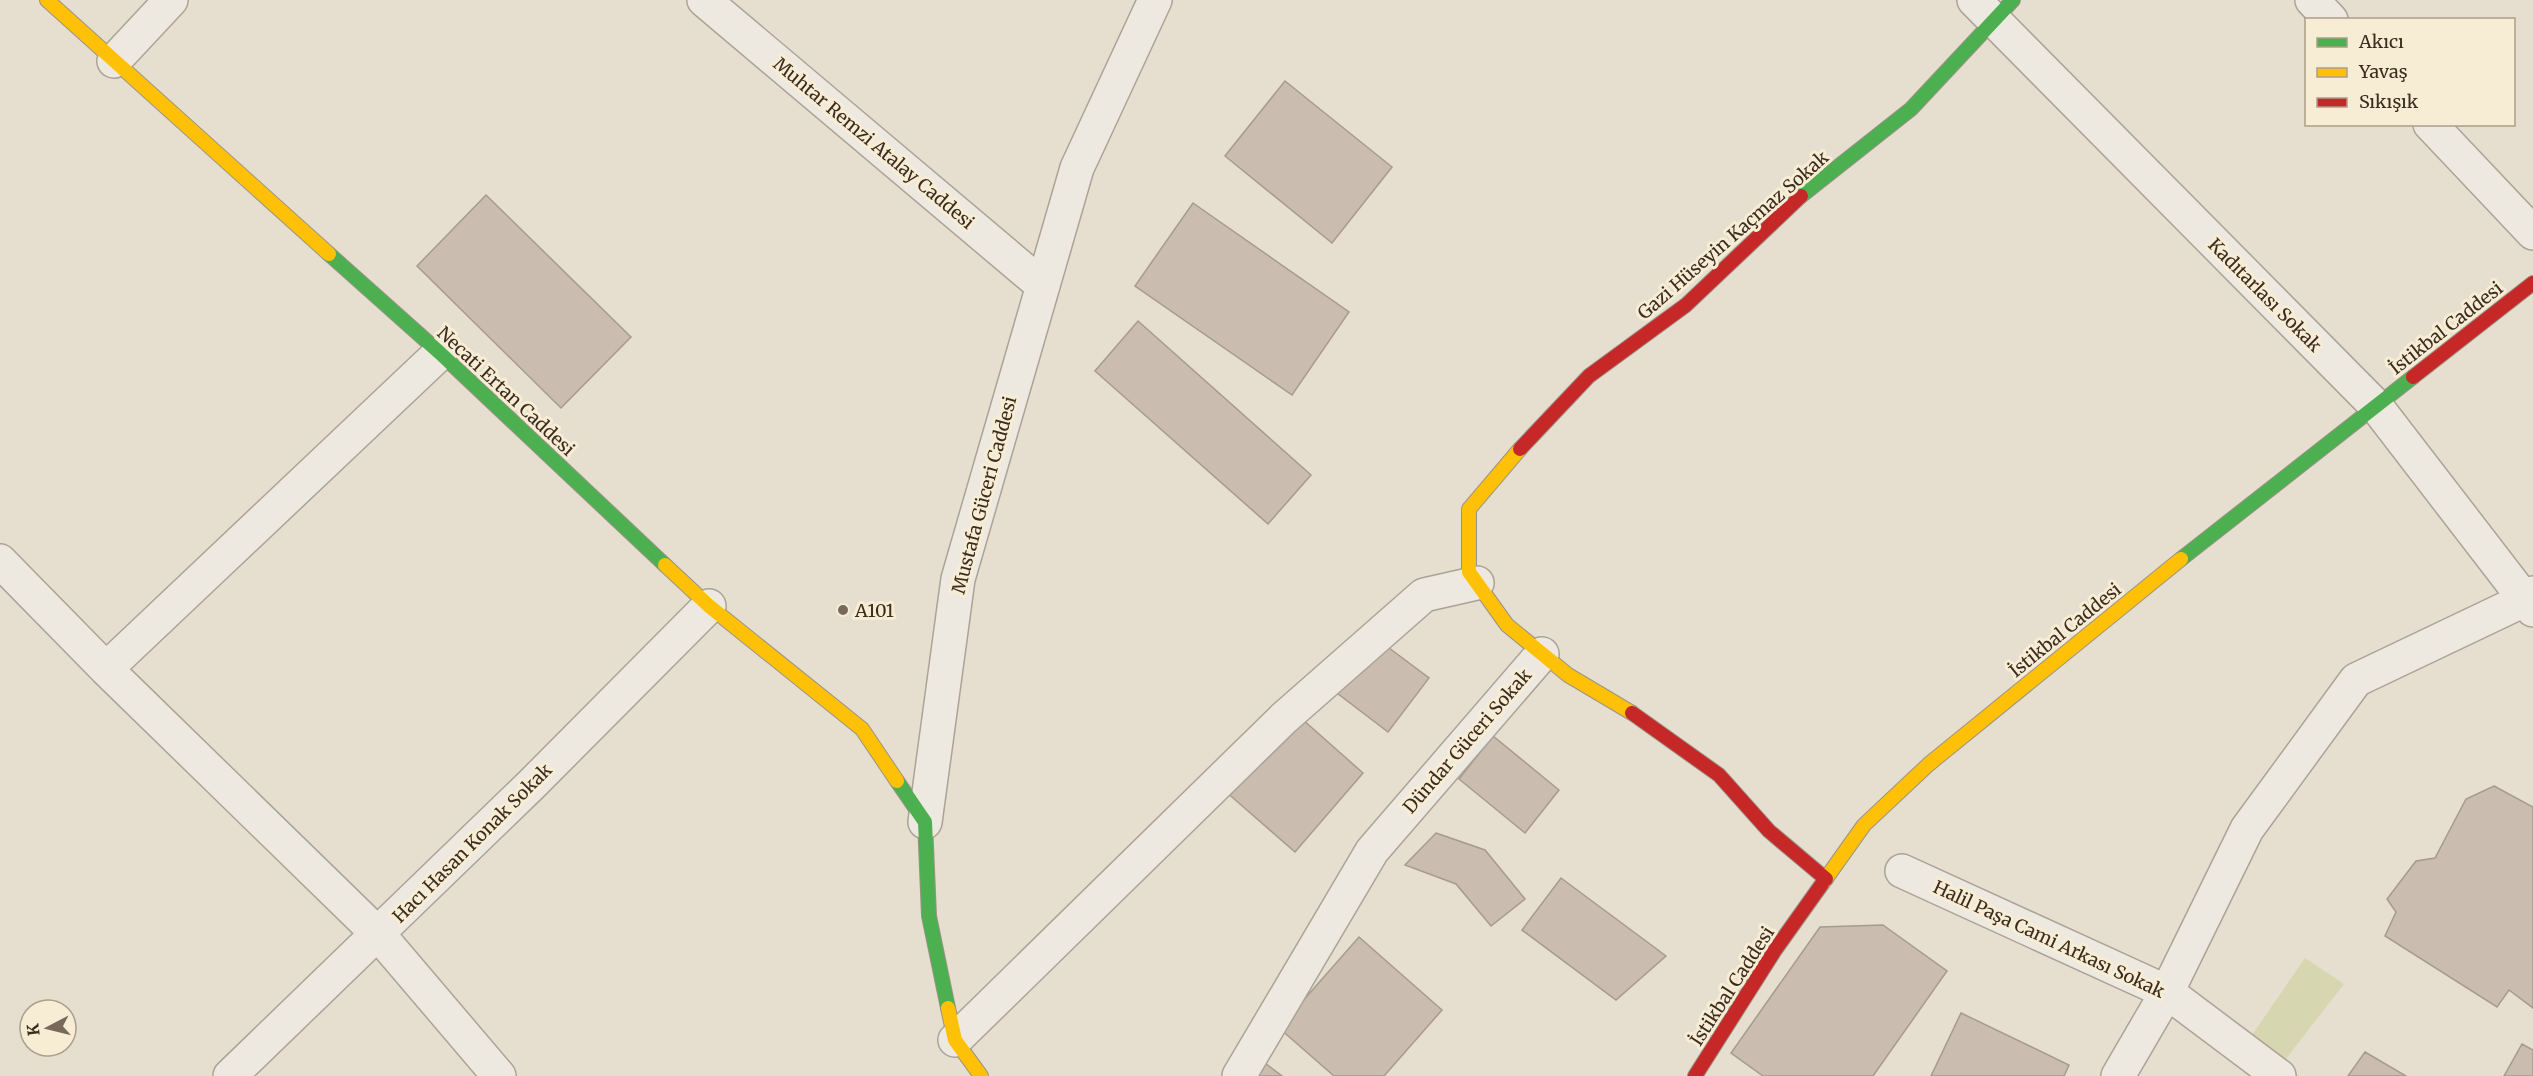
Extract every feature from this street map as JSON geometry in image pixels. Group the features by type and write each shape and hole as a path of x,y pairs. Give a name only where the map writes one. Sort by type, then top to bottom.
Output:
{"street":[{"name":"Necati Ertan Caddesi","path":"46,0 440,353 709,606 862,729 925,822"},
{"path":"114,61 171,0"},
{"name":"Muhtar Remzi Atalay Caddesi","path":"704,0 1043,286"},
{"name":"Mustafa Güceri Caddesi","path":"981,1076 955,1040 929,916 925,822 958,579 1077,168 1155,0"},
{"path":"2312,0 2329,18"},
{"name":"Kadıtarlası Sokak","path":"1993,7 2376,406 2530,601"},
{"name":"Gazi Hüseyin Kaçmaz Sokak","path":"1542,654 1507,625 1469,572 1469,509 1524,445 1590,376 1686,304 1800,197 1911,109 1993,7"},
{"path":"2432,126 2533,233"},
{"name":"İstikbal Caddesi","path":"1695,1076 1775,950 1864,825 1929,764 2163,573 2533,283"},
{"path":"106,669 440,353"},
{"path":"0,561 106,669 379,934 500,1076"},
{"path":"955,1040 1284,718 1424,595 1477,583"},
{"path":"2118,1076 2167,992 2247,829 2356,680 2530,601"},
{"name":"Hacı Hasan Konak Sokak","path":"230,1076 379,934 709,606"},
{"name":"Dündar Güceri Sokak","path":"1239,1076 1372,851 1542,654 1568,675 1637,716 1719,775 1769,831 1826,879"},
{"name":"Halil Paşa Cami Arkası Sokak","path":"1902,871 2167,992 2279,1076"}],"green space":[{"path":"2305,958 2344,984 2285,1060 2252,1035"}],"building":[{"path":"1285,81 1392,167 1332,243 1225,156"},
{"path":"486,195 631,337 561,408 417,266"},
{"path":"1193,203 1349,312 1292,395 1135,286"},
{"path":"1138,321 1311,475 1268,524 1095,371"},
{"path":"1377,639 1429,678 1388,732 1337,693"},
{"path":"1293,711 1363,773 1295,852 1224,790"},
{"path":"1493,736 1559,790 1525,833 1459,779"},
{"path":"2494,786 2533,807 2533,1008 2509,990 2497,1007 2385,936 2396,912 2387,899 2416,861 2435,858 2466,799"},
{"path":"1436,833 1485,850 1525,899 1491,926 1456,884 1405,865"},
{"path":"1561,878 1666,956 1616,1000 1522,930"},
{"path":"1883,925 1947,971 1873,1076 1763,1076 1731,1053 1820,927"},
{"path":"1359,937 1442,1010 1384,1076 1334,1076 1279,1028"},
{"path":"1961,1013 2069,1065 2064,1076 1931,1076"},
{"path":"2522,1044 2533,1050 2533,1076 2504,1076"},
{"path":"2365,1052 2406,1076 2348,1076"},
{"path":"1265,1063 1282,1076 1255,1076"}],"traffic: fast":[{"path":"1801,196 1911,109 2013,0"},
{"path":"329,254 440,353 665,565"},
{"path":"2181,559 2413,377"},
{"path":"897,781 925,822 929,916 948,1008"}],"traffic: slow":[{"path":"47,0 329,254"},
{"path":"1520,449 1469,509 1469,572 1507,625 1568,675 1632,713"},
{"path":"1822,884 1864,825 1929,764 2181,559"},
{"path":"665,565 709,606 862,729 897,781"},
{"path":"948,1008 955,1040 981,1076"}],"traffic: jam":[{"path":"1520,449 1589,376 1686,305 1801,196"},
{"path":"2413,377 2533,283"},
{"path":"1632,713 1719,775 1769,831 1826,879"},
{"path":"1695,1076 1775,950 1822,884"}],"place":[{"name":"A101","path":"843,610"}]}
